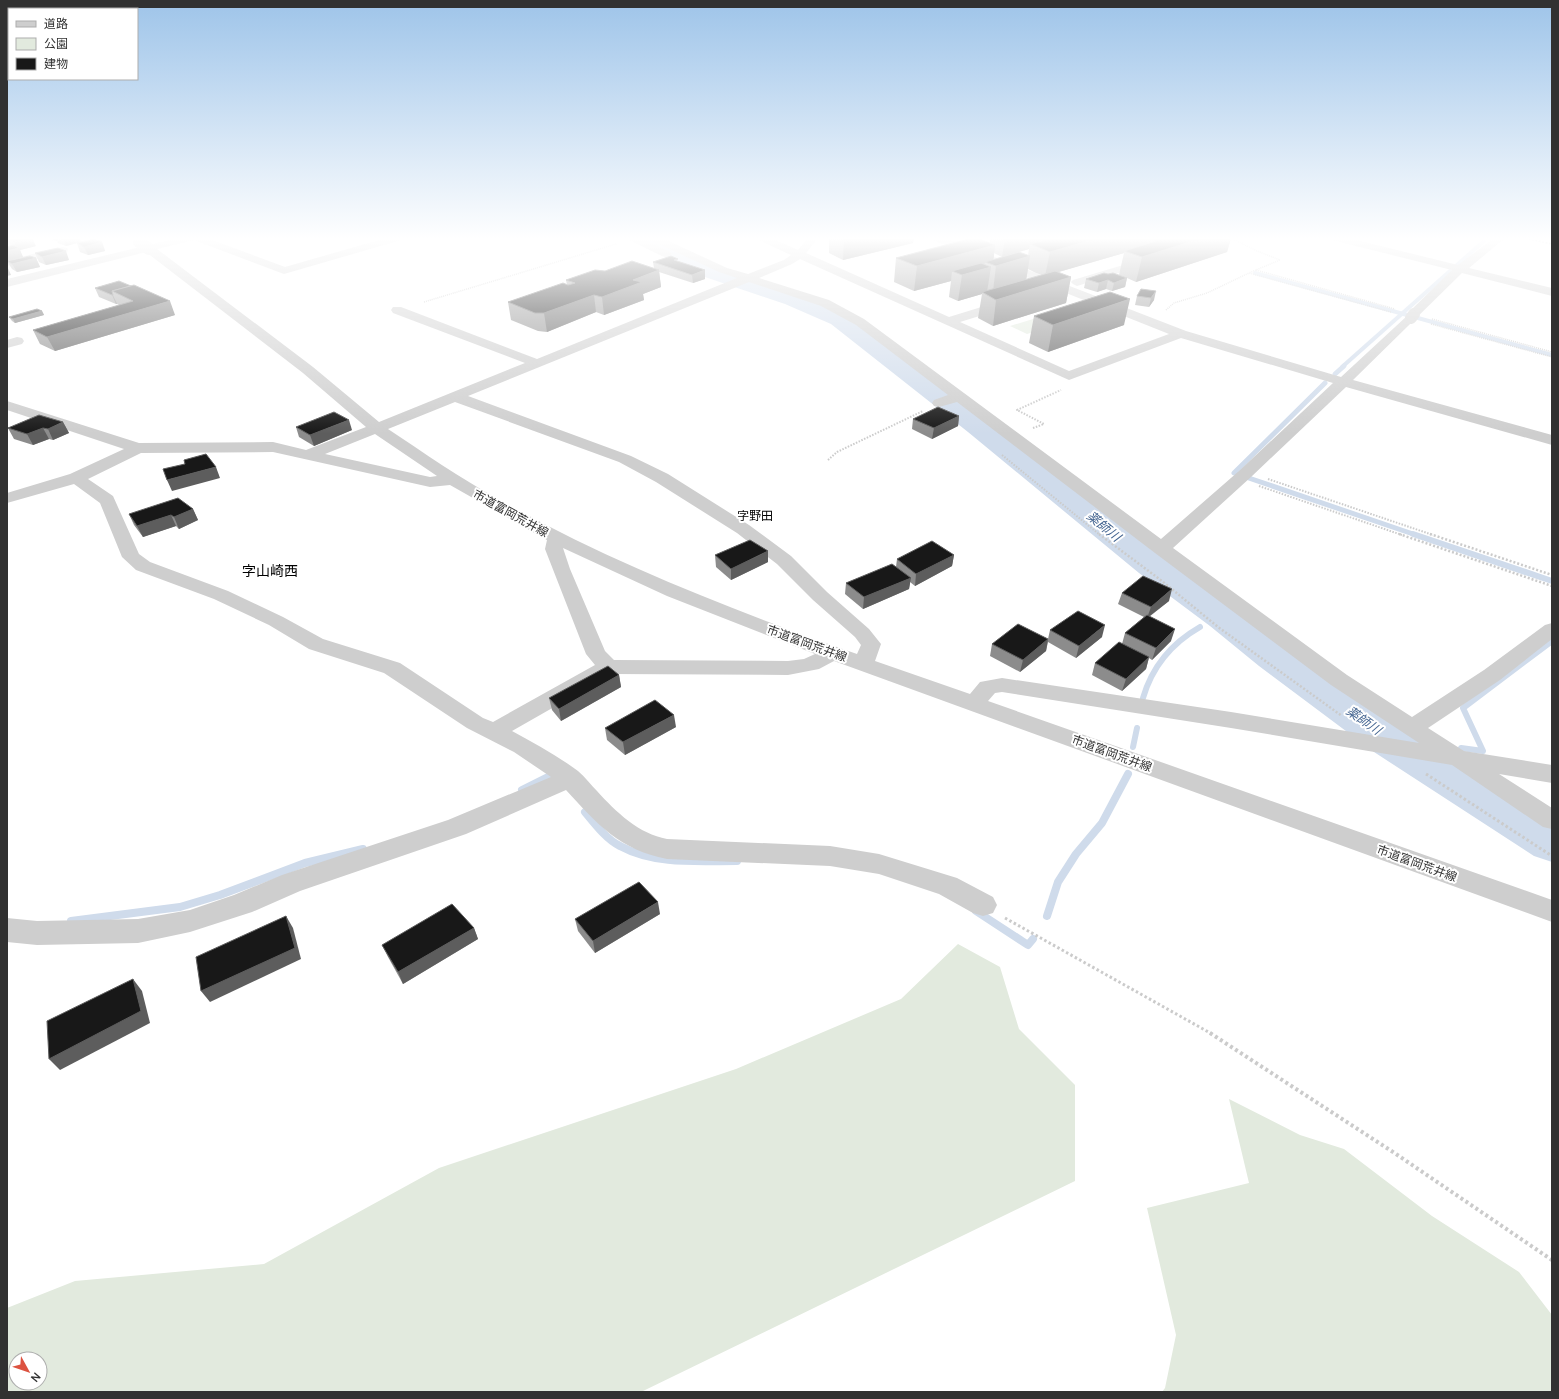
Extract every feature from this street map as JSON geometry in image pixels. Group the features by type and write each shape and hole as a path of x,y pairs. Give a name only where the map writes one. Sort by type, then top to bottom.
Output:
{"street":[{"name":"市道富岡荒井線","path":"219,303 308,370 377,428 452,480 557,538 674,592 863,664 1552,911"},
{"path":"307,455 685,303"},
{"path":"823,303 843,312 889,342 1162,549 1340,680 1462,759 1552,820"},
{"path":"918,303 950,321 1069,376 1182,334"},
{"path":"950,321 1009,303"},
{"path":"1103,303 1182,334 1343,382 1552,440"},
{"path":"1162,549 1343,382 1425,303"},
{"path":"397,310 536,363"},
{"path":"454,396 625,459 662,478 743,529 784,560 820,596 862,633 871,644 870,650 863,664"},
{"path":"939,403 959,396"},
{"path":"7,405 138,448 273,447 430,482 452,480"},
{"path":"16,490 76,478 138,448"},
{"path":"76,478 107,500 131,557 142,566 221,595 276,621 316,644 392,668 476,723 522,746 570,778 604,815 625,831 650,846 667,849 822,855 880,864 948,886 983,905"},
{"path":"557,538 554,549 561,569 596,654 608,667"},
{"path":"1413,727 1492,675 1552,629"},
{"path":"494,731 608,667 788,668 808,666 819,662 832,652"},
{"path":"974,703 988,687 1002,685 1223,719 1552,774"},
{"path":"7,930 37,933 138,931 190,921 242,904 291,883 457,826 570,778"}],"path":[{"path":"397,310 419,303"},
{"path":"1166,316 1166,310 1174,303"},
{"path":"1358,303 1396,314"},
{"path":"1376,303 1397,309"},
{"path":"1413,315 1552,352"},
{"path":"1428,323 1552,357"},
{"path":"1013,437 1044,424 1017,410 1080,382 1081,378 1074,374"},
{"path":"828,460 837,452 939,403"},
{"path":"998,451 1083,522 1162,581 1218,627 1345,718"},
{"path":"1243,475 1552,575"},
{"path":"1243,475 1552,586"},
{"path":"1422,771 1552,856"},
{"path":"983,905 1203,1028 1396,1154 1552,1260"}],"green space":[{"path":"1085,303 1085,316 1027,334 1010,326"},
{"path":"958,944 1000,967 1019,1029 1075,1085 1075,1181 641,1392 7,1392 7,1308 75,1281 264,1264 439,1168 736,1069 901,999"},
{"path":"1229,1099 1300,1135 1344,1149 1432,1216 1519,1272 1552,1315 1552,1392 1162,1392 1165,1388 1176,1335 1147,1208 1249,1183"}],"building":[{"path":"125,303 162,303 47,337 33,330"},
{"path":"511,303 571,303 544,313 535,313"},
{"path":"1074,303 1117,303 1053,325 1034,316"},
{"path":"37,309 42,311 13,319 9,317"},
{"path":"938,407 959,416 934,428 913,419"},
{"path":"334,412 349,420 310,435 296,427"},
{"path":"39,415 63,422 48,429 43,428 27,434 8,428"},
{"path":"206,454 216,467 167,480 163,469 185,464 184,460"},
{"path":"178,498 193,509 174,517 171,515 137,526 129,514"},
{"path":"750,540 768,551 731,569 715,555"},
{"path":"932,541 954,555 916,574 897,559"},
{"path":"892,564 911,578 864,597 846,583"},
{"path":"1143,576 1172,589 1151,607 1122,593"},
{"path":"1078,611 1105,625 1079,646 1050,630"},
{"path":"1147,615 1175,629 1156,648 1125,633"},
{"path":"1018,624 1048,639 1023,660 992,644"},
{"path":"1119,642 1149,657 1126,679 1095,663"},
{"path":"608,666 619,675 559,709 549,698"},
{"path":"655,700 674,715 623,742 605,728"},
{"path":"639,882 658,902 593,941 575,919"},
{"path":"452,904 474,928 398,972 382,945"},
{"path":"286,916 295,948 201,991 196,957"},
{"path":"133,979 141,1011 49,1059 47,1021"}],"waterway":[{"name":"薬師川","path":"807,303 840,319 979,425 1153,565 1274,656 1391,740 1552,842"},
{"path":"1365,303 1402,314"},
{"path":"1402,314 1414,303"},
{"path":"1342,367 1402,314"},
{"path":"1402,314 1552,355"},
{"path":"1335,374 1344,366"},
{"path":"1325,383 1234,473 1416,535"},
{"path":"1413,534 1552,581"},
{"name":"薬師川","path":"1217,620 1224,617"},
{"path":"1143,698 1152,676 1164,657 1181,640 1200,627"},
{"path":"1461,748 1483,751 1463,708 1552,641"},
{"path":"1133,747 1137,728"},
{"path":"1047,916 1058,882 1076,854 1102,823 1128,774"},
{"path":"522,790 548,777"},
{"path":"585,812 610,840 633,852 677,861 737,861"},
{"path":"71,921 180,907 220,895 305,863 363,849"},
{"path":"976,911 1028,945 1033,939"}],"district":[{"name":"字野田","path":"755,515"},
{"name":"字山崎西","path":"270,570"}]}
